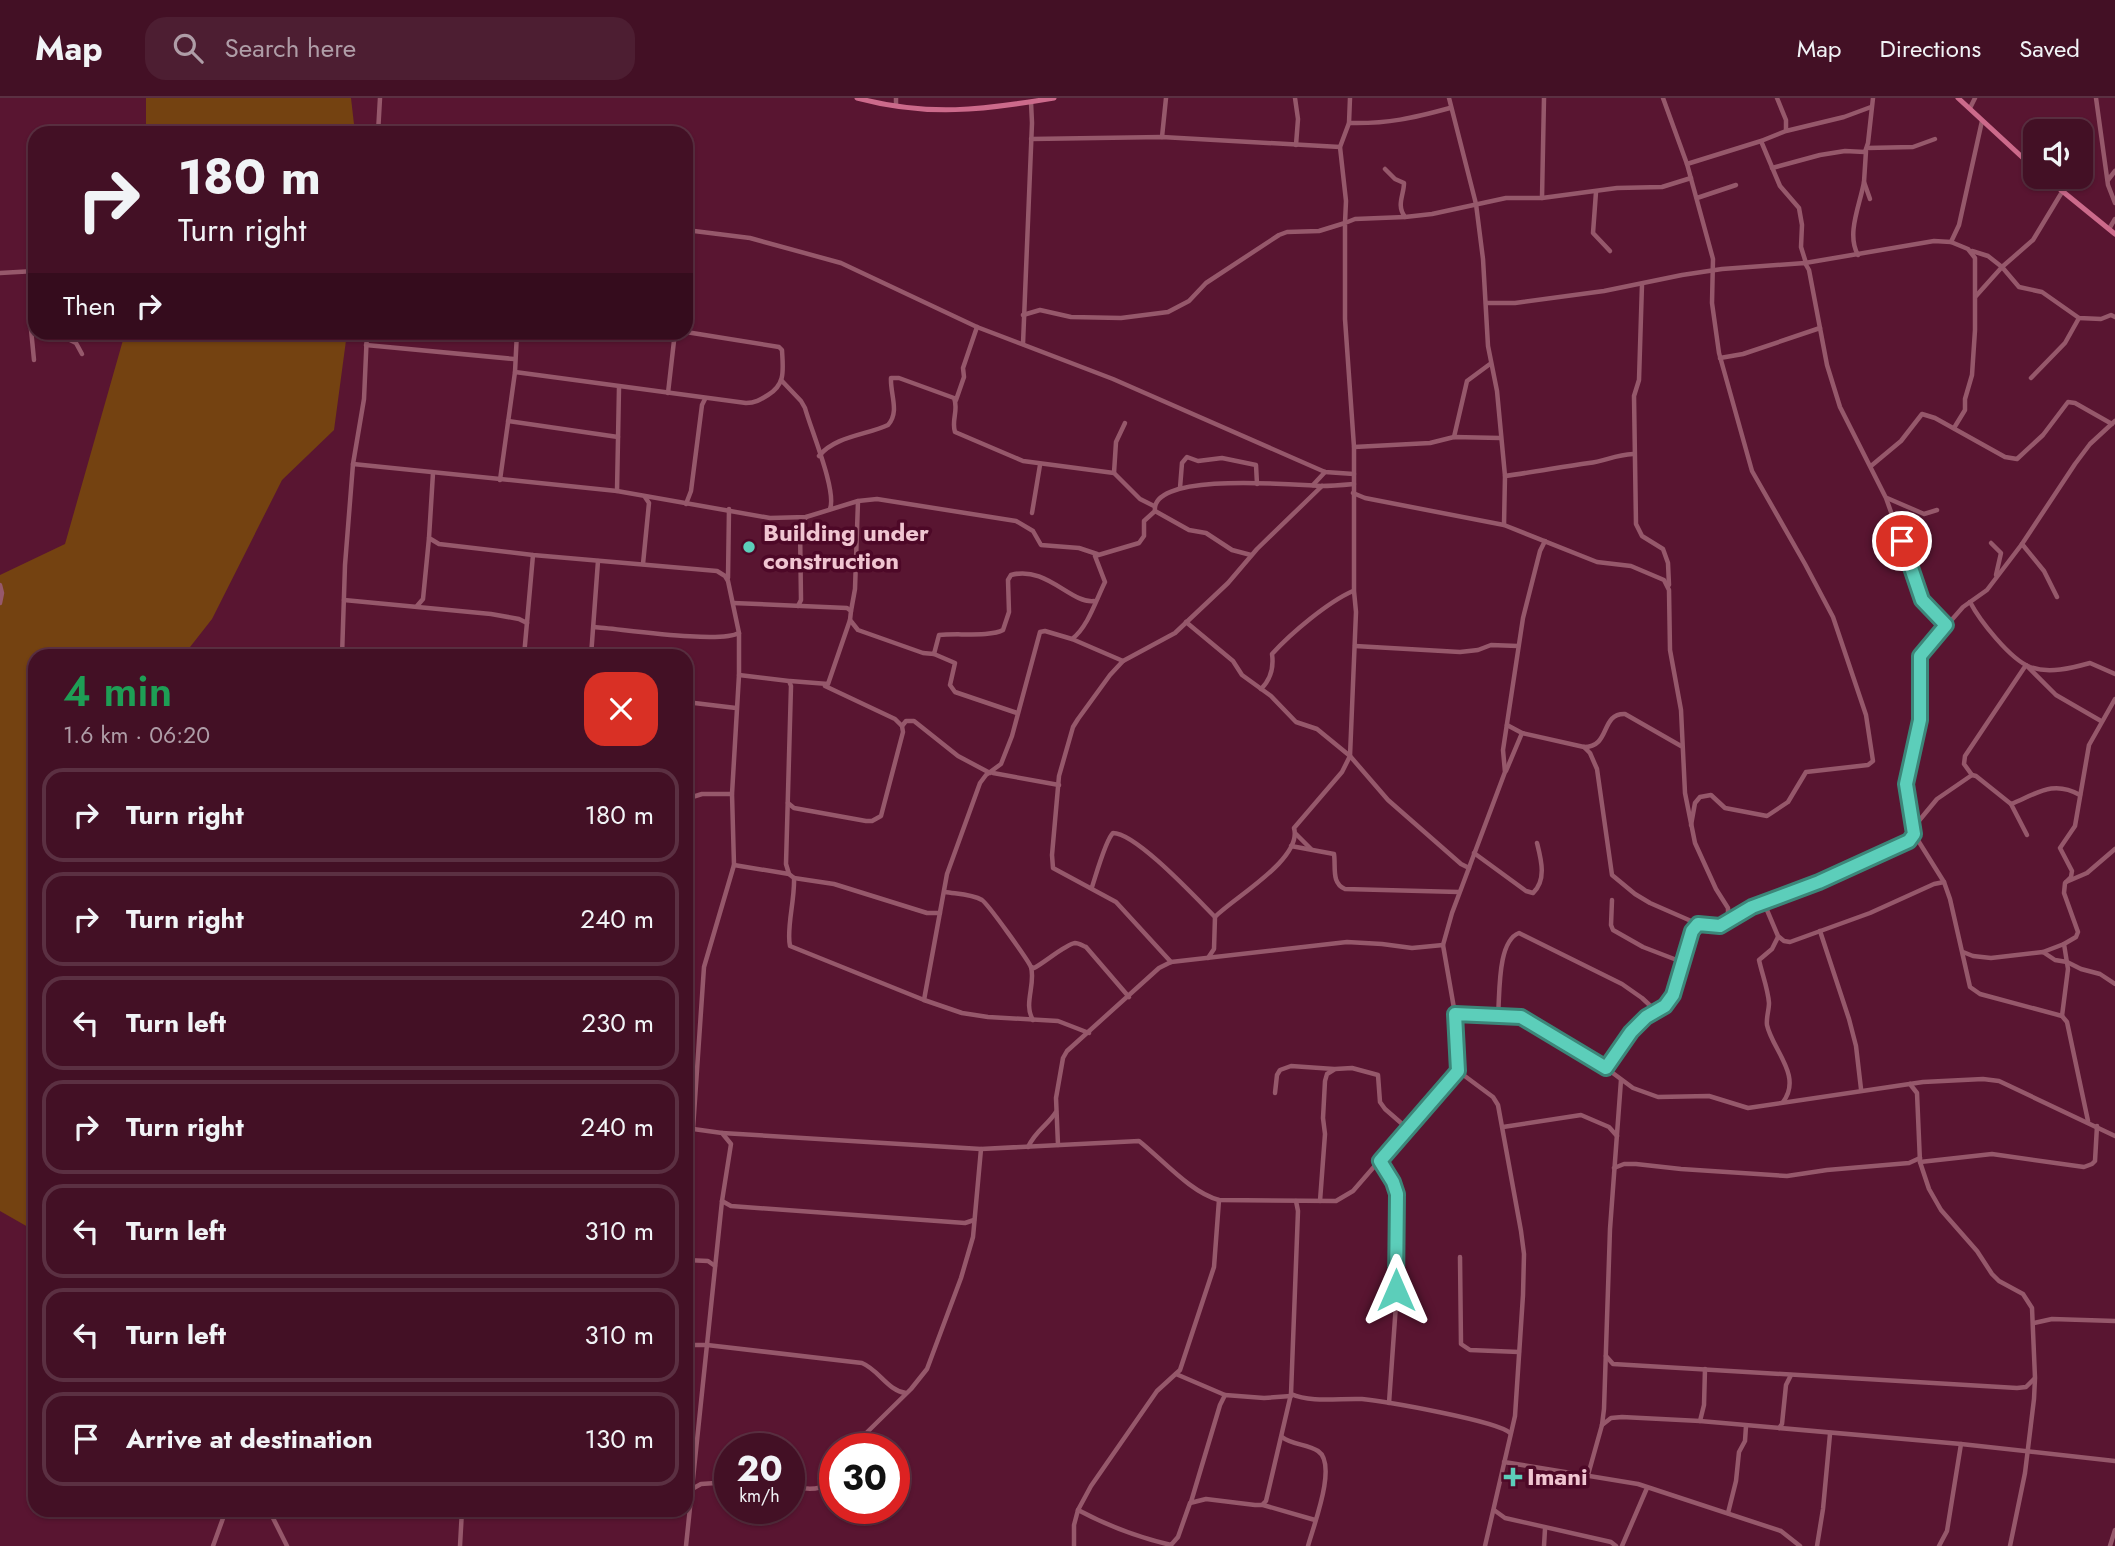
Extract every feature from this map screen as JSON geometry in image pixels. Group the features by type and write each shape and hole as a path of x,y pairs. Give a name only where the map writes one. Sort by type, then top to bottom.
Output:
{"main road":[{"path":"857,98 896,106 953,112 1054,98"},
{"path":"1958,98 2023,158"},
{"path":"2059,189 2115,234"}],"street":[{"path":"378,126 380,98"},
{"path":"896,98 896,106"},
{"path":"1162,137 1166,98"},
{"path":"1294,98 1298,119 1296,145"},
{"path":"1312,850 1296,834 1294,828 1342,772 1350,756 1356,612 1354,447 1345,319 1346,213 1340,147 1349,123 1350,98"},
{"path":"1449,98 1476,204 1491,363 1497,391 1506,476 1504,525"},
{"path":"1542,198 1544,98"},
{"path":"1663,98 1697,198 1714,270 1711,281 1712,303 1720,358 1752,471 1833,617 1866,715 1873,761 1867,765 1806,772 1788,802 1767,816 1724,807 1711,795 1700,797 1695,803 1691,825"},
{"path":"1777,98 1787,128"},
{"path":"1858,255 1854,247 1853,229 1864,182 1873,98"},
{"path":"1970,108 1975,98"},
{"path":"2096,98 2108,181 2115,203"},
{"path":"1023,344 1031,102"},
{"path":"1687,164 1761,141 1787,128 1794,129 1844,117 1871,107"},
{"path":"1349,123 1374,124 1406,120 1450,108"},
{"path":"1951,242 1959,225 1983,120"},
{"path":"1031,139 1162,137 1340,147"},
{"path":"1772,168 1804,158 1867,149 1913,147 1935,139"},
{"path":"1761,141 1780,186 1799,208 1802,225 1801,247 1809,270 1831,383 1840,407 1886,498 1922,600 1946,625"},
{"path":"1385,169 1404,183 1400,200 1401,212 1405,217"},
{"path":"2108,181 2115,171"},
{"path":"1023,315 1040,310 1071,317 1121,318 1168,312 1189,301 1206,283 1287,232 1319,231 1355,219 1405,217 1506,198 1542,198 1617,188 1662,187 1691,178"},
{"path":"1864,182 1870,200"},
{"path":"1697,198 1736,185"},
{"path":"1596,192 1593,233 1610,251"},
{"path":"1975,296 2040,231 2062,192"},
{"path":"1346,213 1355,219"},
{"path":"2109,229 2115,219"},
{"path":"693,231 750,238 842,263 977,327 1113,380 1325,472 1354,474"},
{"path":"1486,303 1515,303 1714,270 1806,263 1934,242 1951,242 1988,256 2002,267 2019,287 2042,292 2079,318 2101,319 2111,315 2115,317"},
{"path":"1954,428 1965,410 1972,374 1975,258 1972,251"},
{"path":"0,273 28,271"},
{"path":"1642,284 1639,380 1634,396 1636,524 1642,536 1663,549 1668,563 1670,650 1681,710 1682,776 1700,856 1728,908 1728,920"},
{"path":"2031,378 2065,343 2079,318"},
{"path":"977,327 962,368 964,377 956,400 953,426 955,432 1023,461 1040,465 1107,470 1114,473 1140,499 1189,530 1206,533 1232,550 1252,555"},
{"path":"1720,358 1743,354 1820,328"},
{"path":"514,372 619,388 753,403 777,390 782,381 782,350 779,347 693,333"},
{"path":"32,340 34,360"},
{"path":"70,340 76,343 82,354"},
{"path":"342,649 353,464 363,399 366,340"},
{"path":"500,480 516,340"},
{"path":"668,393 675,340"},
{"path":"366,345 514,359"},
{"path":"1454,437 1466,381 1491,363"},
{"path":"819,456 848,438 881,429 892,421 894,410 891,378 905,380 956,400"},
{"path":"782,381 804,408 832,493 830,510"},
{"path":"617,491 619,388"},
{"path":"777,390 790,392"},
{"path":"699,397 702,405"},
{"path":"686,504 691,491 702,405 706,398"},
{"path":"1871,466 1901,441 1922,414 1935,418 2013,459 2043,435 2068,402 2114,422 2090,444 1987,590 1946,625 1920,656 1918,734 1906,784 1913,831 1944,883 1957,921 1970,987 1980,994 2063,1016"},
{"path":"508,421 618,437"},
{"path":"1114,473 1116,442 1125,423"},
{"path":"1354,447 1430,443 1454,437 1500,438"},
{"path":"1506,476 1633,454"},
{"path":"1180,488 1182,463 1187,457 1198,461 1222,458 1256,465 1257,484"},
{"path":"353,464 617,491 770,518 806,517 858,501 877,499 1004,518 1027,525 1041,545 1079,548 1097,554 1139,543 1144,536 1144,521 1154,509 1157,500 1180,488 1206,483 1322,486 1354,484"},
{"path":"1032,513 1040,465"},
{"path":"1313,485 1325,472"},
{"path":"417,607 423,599 433,473"},
{"path":"1171,962 1116,902 1053,868 1051,863 1059,776 1073,727 1123,661 1161,641 1186,622 1228,583 1252,555 1322,486"},
{"path":"1353,493 1360,497 1504,525 1597,562 1639,568 1664,580 1668,586"},
{"path":"643,565 649,503 645,497"},
{"path":"1886,498 1924,514 1937,510"},
{"path":"825,686 832,678 852,611 858,501"},
{"path":"728,582 729,509"},
{"path":"798,606 801,600 800,527 806,517"},
{"path":"794,518 800,527"},
{"path":"429,538 439,544 533,555 718,571 728,582 739,633 732,794 734,865 704,967 693,1129 741,1135 981,1149 1139,1141 1201,1193 1219,1200 1336,1201 1347,1196 1458,1071 1455,1014 1443,946 1459,891 1522,733"},
{"path":"1505,772 1503,751 1522,618 1545,541"},
{"path":"1991,543 2001,553 1996,576"},
{"path":"2022,544 2044,571 2057,597"},
{"path":"1072,639 1080,631 1105,582 1094,558 1097,554"},
{"path":"525,649 533,555"},
{"path":"592,649 598,561"},
{"path":"934,654 939,635 957,632 995,634 1003,630 1009,612 1008,580 1012,575 1032,574 1085,601 1096,600"},
{"path":"0,584 0,603"},
{"path":"1261,689 1269,682 1274,664 1272,654 1287,637 1341,596 1354,591"},
{"path":"423,599 428,608"},
{"path":"344,600 519,619 527,623"},
{"path":"1970,602 1985,627 2056,695 2101,721"},
{"path":"733,603 847,608 852,611"},
{"path":"519,619 528,615"},
{"path":"850,620 858,630 955,663 950,685 955,692 1017,713"},
{"path":"1186,622 1233,661 1242,675 1299,724 1317,729 1350,756 1388,800 1469,868"},
{"path":"594,627 713,637 735,636 739,633"},
{"path":"924,1000 947,874 969,807 980,783 1002,764 1040,632 1072,639 1123,661"},
{"path":"1355,646 1460,652 1491,645 1518,646"},
{"path":"2026,665 2067,670 2090,663 2115,674"},
{"path":"2026,665 1965,756 1966,768 2011,804 2027,835"},
{"path":"739,675 825,686 895,719 902,726 903,732 890,787 881,816 877,819 866,821 793,808 788,803"},
{"path":"789,681 792,694 786,864 795,896 789,933 790,946 962,1013 1058,1021 1089,1033"},
{"path":"1963,952 1991,958 2043,952 2076,937 2078,932 2064,893 2065,883 2071,877 2072,871 2060,848 2075,826 2089,745 2115,699"},
{"path":"693,703 736,708"},
{"path":"1682,746 1625,714 1611,719 1598,745 1595,762 1612,875 1642,898 1690,921 1715,926 1739,913 1819,882 1909,841 1913,831 1937,799 1972,775"},
{"path":"902,726 906,721 914,722 958,756 991,773 1059,785"},
{"path":"1507,725 1522,733 1584,747 1598,745"},
{"path":"1584,747 1595,762"},
{"path":"2011,804 2052,787 2062,787 2080,795"},
{"path":"693,797 702,794 732,794"},
{"path":"787,816 793,808"},
{"path":"1092,887 1104,856 1107,839 1113,833 1120,833 1137,842 1215,917 1214,949 1208,958"},
{"path":"1215,917 1262,881 1291,846 1296,834"},
{"path":"1474,853 1532,893 1540,884 1542,867 1536,842"},
{"path":"1291,846 1334,854 1336,880 1341,888 1459,891"},
{"path":"2065,883 2087,873 2115,849"},
{"path":"734,865 834,884 927,913 940,912"},
{"path":"1764,903 1778,936 1790,942 1934,884 1944,883"},
{"path":"945,892 974,896 984,901 1031,967 1029,1012 1033,1020"},
{"path":"1612,900 1613,930 1643,947 1682,962"},
{"path":"1728,908 1739,913"},
{"path":"1690,921 1692,931"},
{"path":"1606,1068 1631,1032 1665,1006 1673,995 1692,931 1698,924"},
{"path":"1820,931 1849,1019 1856,1046 1861,1089"},
{"path":"1498,1015 1505,948 1513,936 1520,933 1622,984 1656,1011"},
{"path":"1778,936 1777,942 1759,960 1769,1002 1767,1024 1787,1068 1787,1097 1783,1103"},
{"path":"1058,1146 1060,1142 1056,1098 1063,1058 1067,1051 1159,968 1171,962 1347,942 1412,948 1443,946"},
{"path":"1031,967 1042,964 1070,945 1080,944 1086,947 1129,997"},
{"path":"2064,944 2067,962 2063,1016 2070,1030 2088,1122"},
{"path":"2043,952 2055,960 2100,974 2115,984"},
{"path":"1455,1014 1521,1017 1606,1068 1633,1088 1658,1097 1709,1096 1748,1108 1909,1083 1983,1079 1999,1081 2115,1136"},
{"path":"1275,1093 1280,1070 1292,1066 1360,1069 1378,1075 1380,1102 1408,1129"},
{"path":"1320,1201 1325,1134 1325,1081 1327,1074 1335,1069"},
{"path":"1458,1071 1493,1097 1498,1105 1524,1254 1518,1388 1485,1546"},
{"path":"1588,1475 1604,1409 1614,1168 1621,1079"},
{"path":"1923,1082 1917,1093 1920,1160 1929,1189 1941,1210 1978,1251 1992,1274 2024,1294 2032,1308 2035,1378 2027,1451 2010,1546"},
{"path":"1909,1083 1917,1093"},
{"path":"2077,1116 2085,1106"},
{"path":"1028,1147 1039,1129 1051,1120 1056,1112"},
{"path":"1503,1127 1581,1115 1609,1127 1617,1137"},
{"path":"1614,1168 1624,1164 1636,1164 1681,1170 1787,1176 1992,1154 2084,1167 2095,1161 2097,1126"},
{"path":"722,1133 731,1144"},
{"path":"693,1454 722,1201 731,1144 741,1135"},
{"path":"866,1433 927,1368 939,1339 973,1237 981,1149"},
{"path":"1380,1161 1397,1194 1396,1290 1389,1403"},
{"path":"1074,1546 1074,1525 1078,1510 1091,1486 1157,1391 1180,1370 1214,1267 1219,1200"},
{"path":"722,1201 731,1206 965,1223 975,1220"},
{"path":"1262,1504 1269,1496 1291,1395 1298,1211 1296,1201"},
{"path":"708,1261 717,1255"},
{"path":"1460,1257 1461,1344 1470,1350 1519,1352"},
{"path":"693,1260 708,1261 716,1267"},
{"path":"2034,1323 2052,1319 2115,1321"},
{"path":"693,1345 862,1363 876,1371 895,1391 906,1393"},
{"path":"1606,1356 1613,1364"},
{"path":"1606,1369 1613,1364 2017,1388 2032,1384 2035,1378"},
{"path":"1700,1422 1704,1405 1705,1369"},
{"path":"1176,1374 1225,1395 1364,1399 1492,1423 1510,1433"},
{"path":"1778,1429 1782,1424 1785,1392 1791,1375"},
{"path":"1078,1510 1108,1526 1138,1537 1173,1545 1190,1503 1225,1395"},
{"path":"1604,1409 1611,1418"},
{"path":"1602,1425 1611,1418 1700,1422 1961,1444 2115,1461"},
{"path":"1728,1513 1746,1426"},
{"path":"1817,1546 1830,1434"},
{"path":"1282,1437 1317,1450 1326,1463 1324,1485 1308,1546"},
{"path":"1938,1546 1947,1531 1961,1444"},
{"path":"1504,1462 1638,1484 1781,1531 1800,1546"},
{"path":"693,1479 701,1484"},
{"path":"693,1489 701,1484 714,1483"},
{"path":"1622,1546 1647,1488"},
{"path":"1190,1503 1206,1499 1262,1504 1315,1520"},
{"path":"1494,1509 1505,1518 1616,1546"},
{"path":"213,1546 223,1517"},
{"path":"272,1517 287,1546"},
{"path":"460,1546 462,1517"},
{"path":"686,1546 689,1517"},
{"path":"1544,1546 1545,1529"},
{"path":"2110,1546 2115,1530"},
{"path":"1178,1537 1183,1546"}],"shaded area":[{"path":"146,98 351,98 354,126 146,126"},
{"path":"123,340 346,340 334,430 282,480 212,619 188,649 28,649 28,1227 0,1211 0,575 65,544"}],"place":[{"name":"Building under construction","path":"749,547"},
{"name":"Imani","path":"1513,1477"}],"route":[{"path":"1396,1290 1397,1194 1380,1161 1458,1071 1455,1014 1521,1017 1606,1068 1631,1032 1646,1017 1665,1006 1673,995 1692,931 1698,924 1720,926 1752,907 1819,882 1909,841 1914,834 1906,784 1920,720 1920,656 1946,625 1922,600 1902,541"}]}
